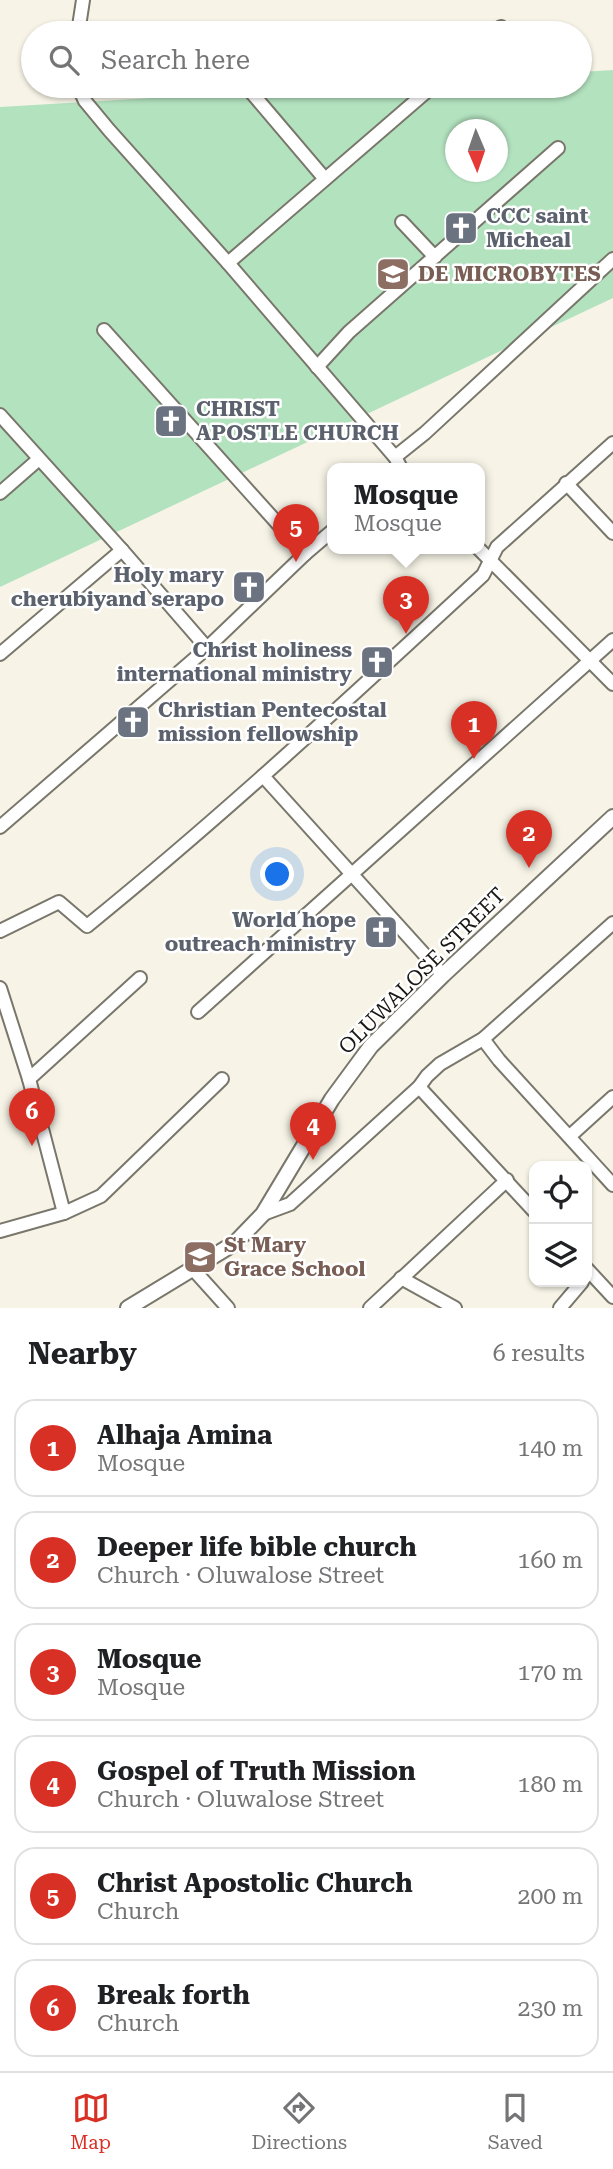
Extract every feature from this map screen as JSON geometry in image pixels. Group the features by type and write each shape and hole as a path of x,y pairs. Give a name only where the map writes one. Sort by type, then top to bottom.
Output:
{"street":[{"path":"80,21 83,0"},
{"path":"84,98 398,462 425,433 613,259"},
{"path":"256,98 325,179"},
{"path":"228,263 419,98"},
{"path":"317,367 349,332 558,148"},
{"path":"402,222 435,257"},
{"path":"104,330 305,554"},
{"path":"0,415 206,648"},
{"path":"0,931 59,902 87,926 164,864 483,575 497,547 613,443"},
{"path":"0,493 39,459"},
{"path":"566,483 613,533"},
{"path":"0,827 206,648 327,535"},
{"path":"0,654 122,550"},
{"path":"484,554 613,684"},
{"path":"198,1012 613,640"},
{"path":"263,776 443,975"},
{"name":"OLUWALOSE STREET","path":"128,1308 235,1243 263,1214 350,1072 371,1046 613,817"},
{"path":"263,1214 290,1203 419,1087 440,1064 483,1039 613,923"},
{"path":"29,1079 140,978"},
{"path":"0,988 29,1079 64,1213"},
{"path":"483,1039 613,1185"},
{"path":"0,1231 64,1213 101,1196 222,1079"},
{"path":"419,1087 529,1205"},
{"path":"570,1136 613,1097"},
{"path":"370,1308 507,1180"},
{"path":"192,1268 228,1308"},
{"path":"401,1278 455,1308"},
{"path":"592,1279 613,1297"},
{"path":"560,1308 577,1287"}],"green space":[{"path":"613,70 613,298 0,587 0,107 150,98 592,98 592,71"}],"place":[{"name":"CCC saint Micheal","path":"461,228"},
{"name":"DE MICROBYTES","path":"393,274"},
{"name":"CHRIST APOSTLE CHURCH","path":"171,421"},
{"name":"Christ Apostolic Church","path":"296,562"},
{"name":"Holy mary cherubiyand serapo","path":"249,587"},
{"name":"Mosque","path":"406,634"},
{"name":"Christ holiness international ministry","path":"377,662"},
{"name":"Christian Pentecostal mission fellowship","path":"133,722"},
{"name":"Alhaja Amina","path":"474,759"},
{"name":"Deeper life bible church","path":"529,868"},
{"name":"World hope outreach ministry","path":"381,932"},
{"name":"Break forth","path":"32,1146"},
{"name":"Gospel of Truth Mission","path":"313,1160"},
{"name":"St Mary Grace School","path":"200,1257"}]}
